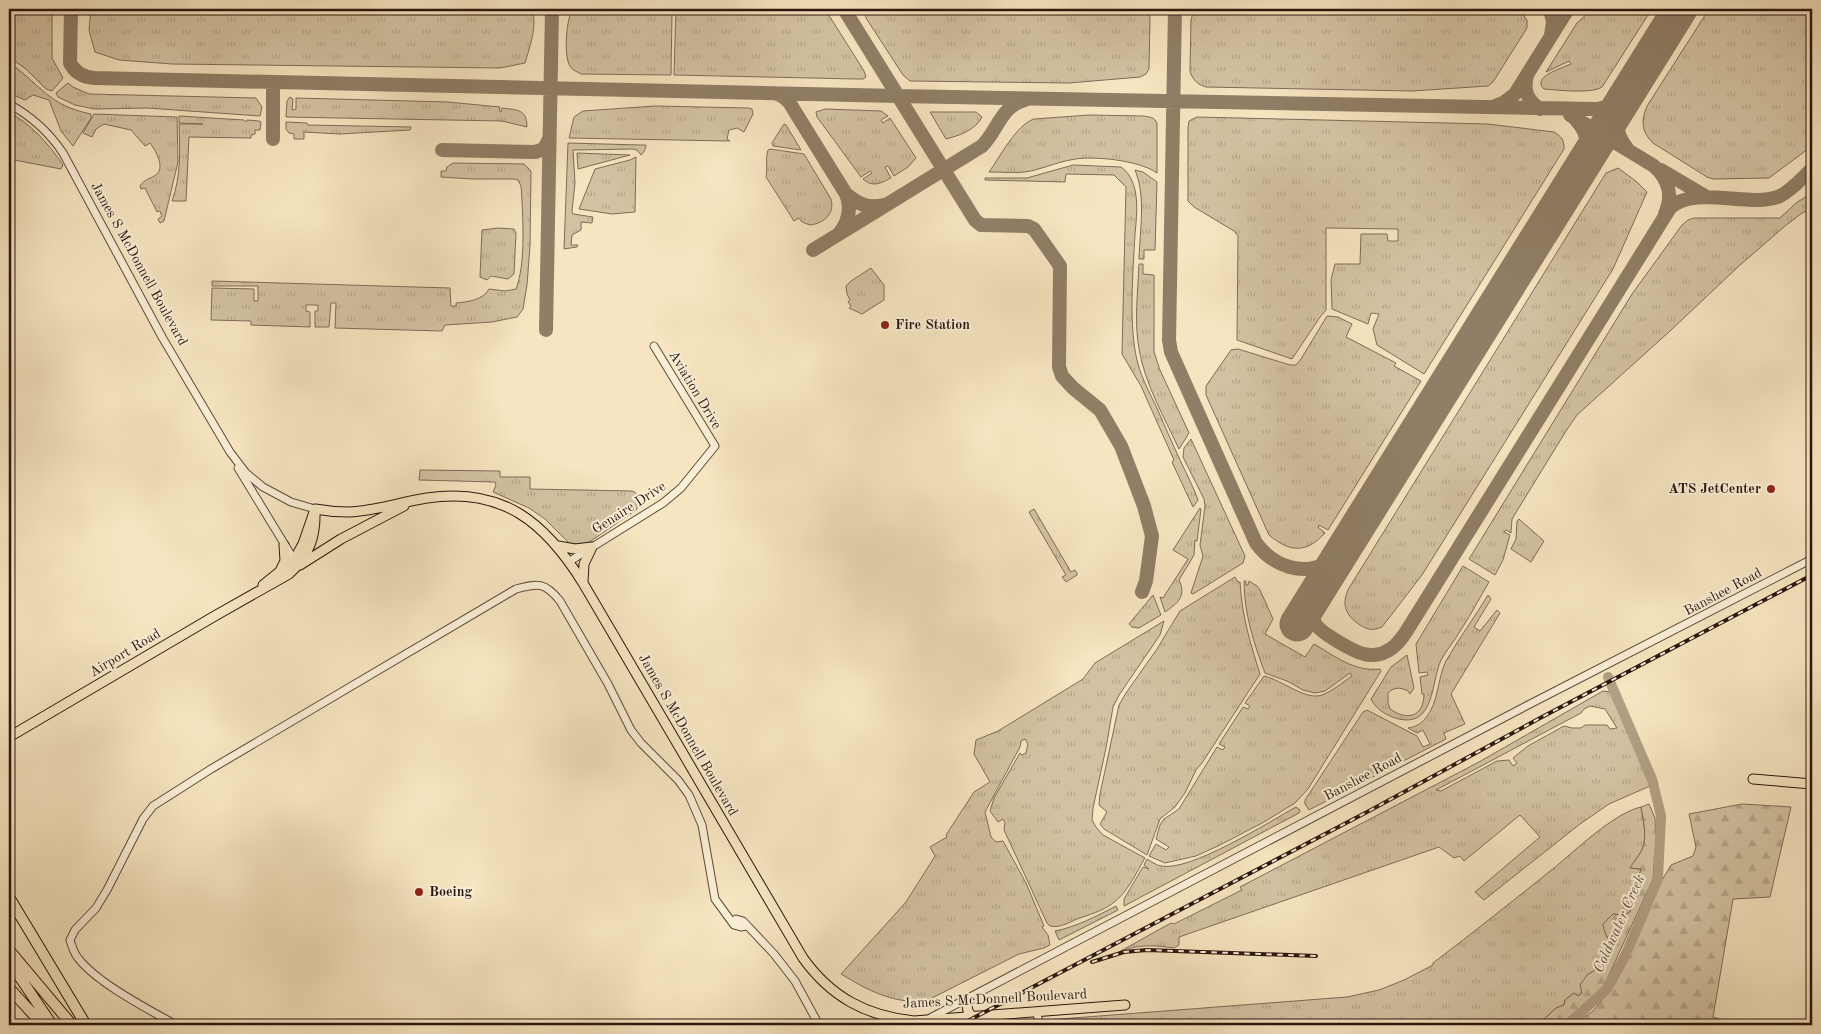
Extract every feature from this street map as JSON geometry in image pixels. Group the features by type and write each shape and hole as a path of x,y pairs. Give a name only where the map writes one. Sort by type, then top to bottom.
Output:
{"highway":[{"path":"9,897 86,1025"},
{"path":"9,950 72,1025"},
{"path":"9,961 52,1025"},
{"path":"9,988 44,1025"}],"main road":[{"name":"James S McDonnell Boulevard","path":"315,509 336,512 358,511 422,499 458,496 491,502 509,508 533,522 558,546 570,561 808,965 824,983 840,996 869,1012 896,1019 914,1021 1125,1005"},
{"name":"Airport Road","path":"255,592 280,571 395,510 422,499"},
{"name":"Airport Road","path":"9,737 255,592 280,580 309,548 316,526 315,509"},
{"path":"280,571 285,561 284,545"},
{"path":"558,546 575,549 592,547"},
{"path":"583,583 584,564 592,547"},
{"path":"1753,779 1812,784"},
{"path":"966,999 966,1005 972,1017"}],"street":[{"name":"James S McDonnell Boulevard","path":"9,104 42,127 63,154 162,337 230,452 244,480 296,563"},
{"name":"Aviation Drive","path":"654,346 715,446"},
{"name":"Genaire Drive","path":"570,561 662,503 681,488 715,446"},
{"name":"James S McDonnell Boulevard","path":"230,452 246,473 263,487 291,502 315,509"},
{"name":"Banshee Road","path":"928,1020 1530,704 1812,559"},
{"path":"176,1025 118,991 88,968 77,958 70,940 75,930 96,908 143,819 153,806 210,769 516,589 534,584 545,586 560,601 608,684 631,730 641,743 674,775 689,795 702,825 716,899 733,922 736,919 743,921 774,954 796,981 819,1025"},
{"path":"1037,1012 1039,1025"}],"green space":[{"path":"9,9 52,9 52,58 63,78 52,91 46,89 26,69 9,57"},
{"path":"91,9 531,9 534,28 525,63 500,68 172,64 119,60 95,52 89,30"},
{"path":"573,9 664,9 665,11 672,11 671,75 581,74 574,70 567,59 566,45 567,28"},
{"path":"676,9 825,9 866,77 856,79 674,75"},
{"path":"865,9 1145,9 1150,17 1149,69 1146,74 1140,77 1069,83 910,81 903,75 866,18"},
{"path":"1198,9 1514,11 1522,13 1527,20 1527,28 1493,82 1488,86 1412,91 1206,87 1196,82 1190,72 1191,20 1193,13"},
{"path":"1709,9 1812,9 1812,146 1769,178 1713,179 1707,177 1653,143 1644,130 1643,121 1647,106"},
{"path":"1646,12 1648,15 1602,87 1583,91 1544,89 1541,81 1544,77 1571,64 1569,61 1546,72 1577,23 1588,13"},
{"path":"9,62 55,100 65,106 91,114 91,118 73,146 61,131 49,100 33,95 25,100 9,93"},
{"path":"68,83 89,94 256,98 262,107 260,116 147,108 95,109 75,105 58,97 56,93"},
{"path":"290,97 293,99 292,110 296,109 296,98 448,102 500,107 499,111 501,112 502,108 517,110 523,114 527,121 527,127 502,121 286,117 287,101"},
{"path":"655,106 749,108 752,109 753,114 744,132 737,128 729,130 727,139 730,141 569,138 574,117 583,111"},
{"path":"825,109 881,111 888,116 881,120 883,123 890,118 916,158 908,167 894,176 888,166 885,167 891,178 887,180 877,184 867,182 863,179 872,173 870,171 861,177 817,117 816,112"},
{"path":"9,112 25,123 45,142 63,165 61,169 9,159"},
{"path":"930,112 976,112 982,117 971,129 946,139"},
{"path":"94,114 177,117 178,162 164,221 160,223 158,219 162,216 160,211 157,212 145,188 141,189 140,186 159,171 160,163 152,146 150,143 145,146 131,130 104,124 96,129 92,137 83,133"},
{"path":"1089,115 1143,116 1155,120 1157,123 1157,173 1139,165 1102,158 1070,160 1025,172 989,172 1015,134 1027,122 1034,119"},
{"path":"179,116 261,122 260,130 255,130 255,134 251,135 251,138 189,137 186,201 172,201 180,154 179,124 203,124 179,123"},
{"path":"1197,117 1488,124 1554,132 1562,139 1564,149 1424,374 1377,345 1373,329 1379,314 1371,313 1368,324 1332,309 1331,280 1335,264 1360,264 1361,234 1387,234 1388,241 1398,241 1398,229 1326,228 1326,310 1292,359 1237,340 1238,236 1234,231 1194,207 1188,201 1188,128 1189,121"},
{"path":"286,122 307,123 308,125 411,127 410,130 339,134 304,132 304,139 294,139 294,134 289,133 286,129"},
{"path":"784,124 801,150 773,146 772,143"},
{"path":"568,143 646,145 641,155 637,150 633,149 573,150 575,183 572,211 573,214 593,217 592,223 581,222 581,230 572,235 571,245 578,245 577,247 564,249"},
{"path":"770,149 804,154 831,199 832,209 828,217 810,225 802,222 799,218 794,221 766,177 767,153"},
{"path":"577,153 630,155 578,169"},
{"path":"636,157 635,212 612,214 579,209 595,169"},
{"path":"453,163 524,164 531,171 530,246 527,285 523,309 517,317 492,322 445,325 442,331 335,328 336,303 331,303 329,327 315,327 315,311 318,311 318,305 306,305 306,311 310,312 310,327 251,325 251,321 211,320 212,288 254,289 254,301 258,301 258,286 212,286 212,281 450,288 451,306 456,306 456,303 479,298 489,289 505,291 516,289 523,253 521,186 518,180 441,177 441,171 446,171 447,167"},
{"path":"1073,165 1121,167 1132,180 1137,207 1132,300 1135,349 1144,380 1198,500 1193,507 1172,462 1174,460 1141,386 1122,354 1126,187 1114,175 1066,174 1065,182 985,180 985,178 1027,178"},
{"path":"1618,168 1647,192 1613,269 1422,575 1382,627 1368,629 1363,627 1351,617 1346,609 1345,599 1349,588 1606,173"},
{"path":"1135,170 1143,172 1157,182 1155,250 1144,250 1144,259 1139,259 1141,202"},
{"path":"1812,193 1812,209 1802,213 1785,226 1739,266 1577,415 1512,519 1511,533 1506,530 1504,532 1510,535 1503,560 1495,575 1469,559 1632,294 1682,225 1694,218 1780,218 1796,203"},
{"path":"514,229 516,233 514,274 508,279 491,276 487,280 480,277 482,230"},
{"path":"1139,264 1143,264 1143,274 1154,275 1154,352 1160,370 1189,433 1179,449 1150,388 1139,349 1137,317"},
{"path":"871,268 884,285 884,300 862,314 849,308 851,306 848,302 850,300 846,286"},
{"path":"1327,316 1338,317 1352,324 1346,337 1396,363 1394,366 1421,381 1328,530 1319,525 1318,527 1325,533 1318,540 1305,547 1291,548 1269,535 1206,395 1206,386 1231,350 1238,349 1290,365 1296,365"},
{"path":"1191,439 1245,556 1243,563 1193,594 1191,593 1203,556 1200,545 1205,506 1204,499 1183,457 1184,448"},
{"path":"420,470 500,471 500,477 530,477 530,489 632,491 638,496 640,503 636,510 585,545 570,544 545,519 529,508 493,492 496,485 495,482 419,480"},
{"path":"1200,508 1194,555 1179,580 1182,591 1180,599 1165,612 1160,597 1163,598 1188,559 1173,550"},
{"path":"1034,509 1071,572 1075,570 1077,573 1077,575 1066,582 1062,577 1066,575 1029,512"},
{"path":"1519,519 1544,541 1531,562 1511,549 1516,539 1517,521"},
{"path":"1463,566 1489,582 1441,660 1426,709 1422,714 1410,720 1394,718 1380,710 1371,699 1391,667 1407,655 1414,688 1410,694 1402,689 1397,688 1393,690 1388,693 1388,703 1390,709 1396,713 1408,716 1418,712 1421,708 1424,694 1422,694 1420,677 1428,675 1427,672 1419,673 1416,644"},
{"path":"1235,577 1240,582 1245,618 1260,674 1196,770 1185,793 1175,807 1160,819 1147,855 1104,829 1100,824 1107,812 1099,805 1100,794 1119,705 1180,611"},
{"path":"1244,581 1246,581 1246,585 1248,585 1249,581 1257,586 1273,619 1265,634 1305,657 1314,644 1353,666 1380,669 1381,671 1308,789 1295,803 1220,845 1196,856 1165,863 1149,856 1156,844 1166,850 1169,847 1156,839 1160,825 1164,819 1179,809 1217,747 1223,750 1225,747 1219,744 1243,707 1248,709 1250,706 1245,703 1264,676 1301,693 1316,696 1330,691 1352,676 1350,673 1325,691 1315,693 1303,690 1287,681 1265,673 1250,628 1244,593"},
{"path":"1153,595 1161,615 1139,628 1132,627 1129,624"},
{"path":"1488,595 1491,599 1474,627 1480,631 1497,610 1500,613 1451,694 1465,724 1444,733 1446,739 1309,810 1305,800 1363,712 1367,710 1417,736 1423,747 1430,744 1423,730 1417,733 1408,728 1420,724 1430,713 1446,661"},
{"path":"1164,621 1160,635 1119,695 1113,707 1093,808 1092,820 1103,835 1145,858 1131,882 1118,899 1105,908 1067,924 1050,926 1047,923 1004,830 1005,823 1003,819 998,822 990,811 994,798 1020,753 1022,755 1026,753 1028,744 1025,739 1021,741 1020,747 985,812 991,837 996,842 1003,841 1026,883 1044,926 1042,927 1048,935 1050,945 1019,954 924,1002 890,998 861,986 841,974 906,902 935,856 930,847 947,837 946,835 974,792 990,782 974,754 976,740 998,731 1083,679 1095,663"},
{"path":"1603,691 1611,692 1650,786 1609,804 1580,824 1484,900 1475,892 1540,837 1520,815 1464,861 1460,856 1454,858 1439,847 1179,937 1179,945 1174,948 1146,946 1119,952 1171,923 1174,924 1242,890 1240,887 1479,762","holes":["1590,706 1605,709 1617,728 1610,729 1607,725 1585,725 1581,728 1564,726 1528,746 1513,758 1517,763 1513,766 1509,760 1497,761 1441,791 1436,790 1581,713"]},
{"path":"1649,804 1655,818 1656,839 1653,879 1603,988 1563,1025 1538,1025 1556,1008 1564,1005 1565,1000 1574,993 1578,996 1582,993 1580,985 1587,975 1595,970 1594,965 1607,958 1613,951 1603,924 1613,914 1625,915 1631,911 1626,903 1635,889 1641,869 1630,868 1641,852 1645,837 1641,807"},
{"path":"1742,804 1791,807 1770,897 1733,899 1713,1017 1739,1025 1573,1025 1593,1011 1615,984 1661,882 1671,865 1693,856 1696,847 1689,814"},
{"path":"1296,807 1300,810 1299,813 1124,906 1124,899 1143,867 1149,869 1144,865 1147,859 1161,866 1174,866 1191,861 1249,834"},
{"path":"1641,807 1645,837 1642,849 1631,868 1641,869 1631,911 1625,915 1613,914 1606,936 1612,943 1613,951 1607,958 1594,965 1595,970 1587,975 1582,993 1578,996 1574,993 1565,1000 1564,1005 1556,1008 1538,1025 1354,1025 1354,1021 1334,1020 1336,1025 1046,1025 1047,1020 1347,997 1379,990 1433,965 1433,963 1607,824"},
{"path":"1116,906 1118,910 1059,940 1055,931 1079,924"}],"waterway":[{"name":"Coldwater Creek","path":"1567,1025 1607,989 1626,954 1658,879 1661,816 1652,779 1608,677"}],"taxiway":[{"path":"71,9 70,63 80,74 94,78 1597,109 1615,105 1624,98"},
{"path":"546,330 552,9"},
{"path":"844,9 975,220 981,225 1028,226 1034,229 1060,266 1059,367 1062,376 1073,388 1100,410 1121,446 1144,506 1152,536 1146,581 1142,592"},
{"path":"1175,9 1169,340 1171,352 1256,543 1263,551 1271,558 1290,567 1310,569 1330,561 1347,545"},
{"path":"1550,9 1553,22 1551,35"},
{"path":"1495,106 1503,103 1515,94 1568,9"},
{"path":"1527,75 1527,94 1540,109"},
{"path":"273,82 273,139"},
{"path":"774,93 782,96 789,102 846,194 849,210 845,225 839,234"},
{"path":"1624,98 1618,118 1618,130 1627,148"},
{"path":"813,250 982,146 1010,107 1025,100"},
{"path":"1570,115 1654,166 1659,171 1666,182 1669,194 1665,214"},
{"path":"1576,120 1584,131 1587,142 1586,154 1581,167"},
{"path":"442,150 535,152 544,149 549,139"},
{"path":"1312,600 1312,614 1318,627 1353,650 1364,654 1376,655 1398,643 1670,208 1681,201 1694,198 1754,200 1780,196 1793,187 1812,169"},
{"path":"1661,170 1705,196"},
{"path":"846,194 864,205 884,205"}],"runway":[{"path":"1297,624 1680,9"}],"railway":[{"path":"960,1025 1369,811 1542,717 1812,575"},
{"path":"1092,962 1124,952 1147,950 1316,956"}],"place":[{"name":"Fire Station","path":"885,325"},
{"name":"ATS JetCenter","path":"1771,489"},
{"name":"Boeing","path":"419,892"}]}
